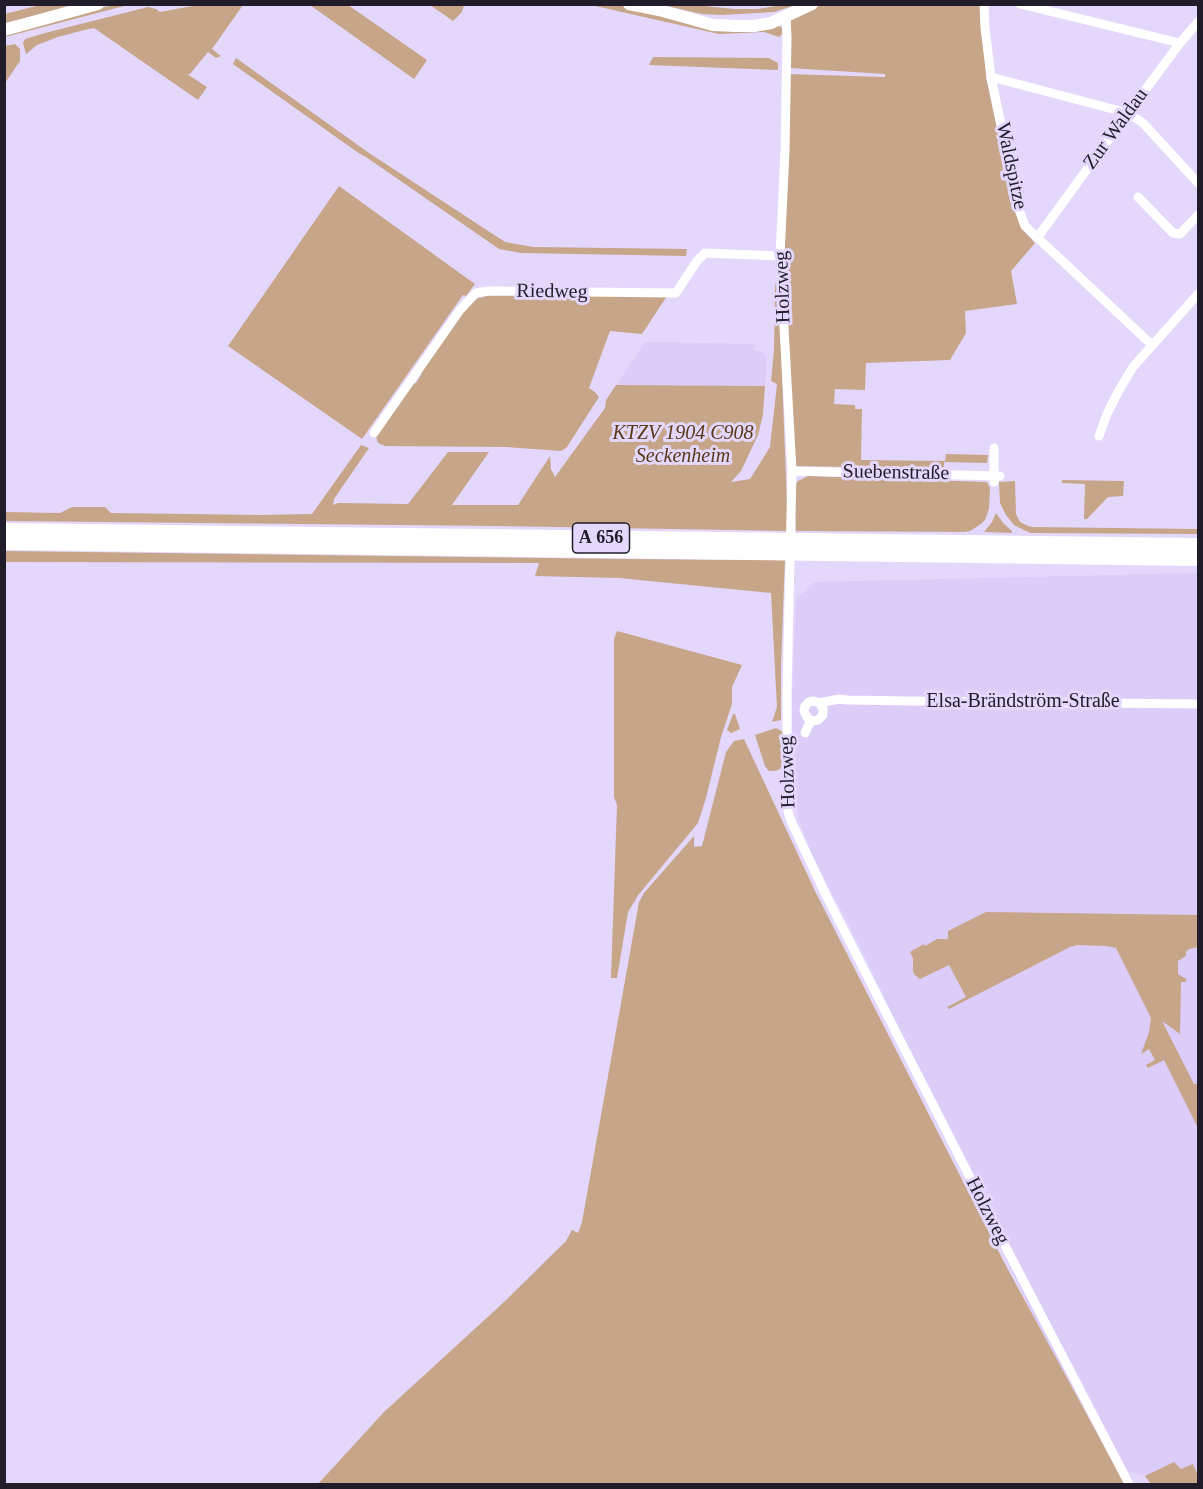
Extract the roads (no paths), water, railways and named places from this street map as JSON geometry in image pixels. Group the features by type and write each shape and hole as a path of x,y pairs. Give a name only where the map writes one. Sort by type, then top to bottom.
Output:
{"highway":[{"name":"A 656","path":"4,530 1198,545"},
{"name":"A 656","path":"4,543 1198,559"}],"main road":[{"path":"8,28 98,4"},
{"path":"629,4 691,18 735,19 786,16 812,4"},
{"path":"643,4 659,10"}],"street":[{"name":"Waldspitze","path":"984,4 991,77 1020,214 1025,226 1152,345"},
{"path":"1020,4 1180,43"},
{"name":"Holzweg","path":"786,16 785,151 780,256 792,471 787,808 827,897 1129,1485"},
{"name":"Zur Waldau","path":"1037,238 1180,43 1198,22"},
{"path":"991,77 1128,113 1143,123 1198,183"},
{"path":"1138,197 1173,233 1180,234 1198,215"},
{"name":"Riedweg","path":"374,433 460,310 476,293 489,291 676,293 705,253 780,256"},
{"path":"1100,436 1107,414 1133,368 1152,345 1196,301"},
{"name":"Suebenstraße","path":"792,471 996,478 994,448"},
{"name":"Elsa-Brändström-Straße","path":"821,707 839,699 1198,704"},
{"path":"814,701 821,707 821,718 814,721 806,717 805,706 809,702 814,701"},
{"path":"787,711 804,711"},
{"path":"805,733 811,720"}],"park label":[{"name":"KTZV 1904 C908 Seckenheim","path":"683,446"}]}
